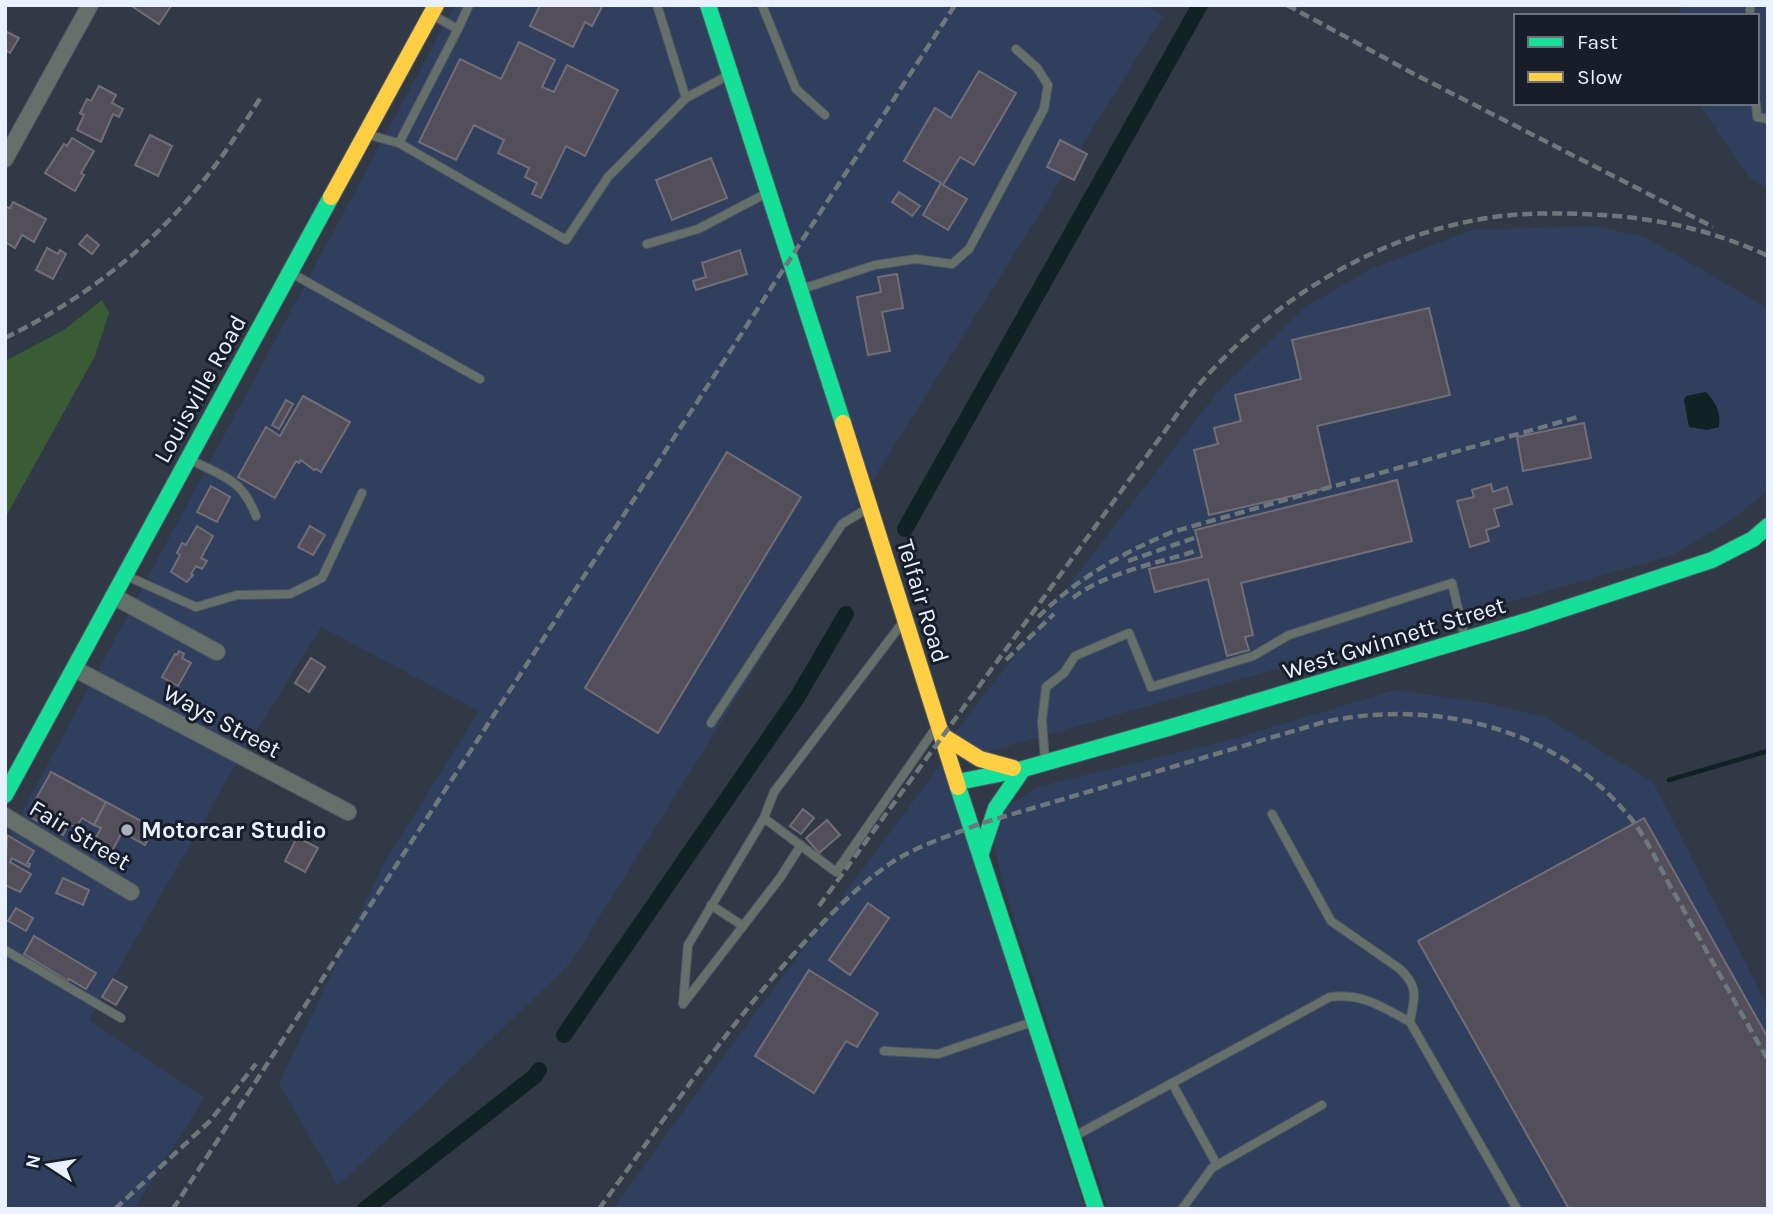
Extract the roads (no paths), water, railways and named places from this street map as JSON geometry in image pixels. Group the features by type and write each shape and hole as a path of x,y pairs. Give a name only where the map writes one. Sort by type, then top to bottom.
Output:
{"street":[{"path":"5,159 90,5"},
{"name":"Telfair Road","path":"708,5 1096,1209"},
{"name":"Louisville Road","path":"5,794 434,10"},
{"name":"West Gwinnett Street","path":"960,788 1004,771 1046,763 1466,640 1708,562 1768,526"},
{"path":"113,596 217,652"},
{"name":"Ways Street","path":"75,669 348,812"},
{"path":"941,730 980,759 1023,769"},
{"path":"981,853 993,810 1004,791 1023,769"},
{"name":"Fair Street","path":"5,816 131,892"}],"lane":[{"path":"399,143 469,5"},
{"path":"657,5 686,98"},
{"path":"762,5 796,89 825,115"},
{"path":"434,10 458,29"},
{"path":"800,290 876,265 916,259 952,264 970,249 1044,109 1048,85 1037,68 1016,50"},
{"path":"366,134 399,143 566,240 608,177 686,98 731,74"},
{"path":"1756,105 1757,117 1768,119"},
{"path":"648,244 698,229 769,192"},
{"path":"290,272 480,379"},
{"path":"188,458 236,483 248,496 256,516"},
{"path":"125,575 196,607 237,595 290,594 322,578 362,494"},
{"path":"711,723 842,524 870,506"},
{"path":"1046,763 1042,721 1046,687 1064,673 1075,656 1129,633 1151,687 1253,656 1289,635 1452,583 1466,640"},
{"path":"800,845 780,878 683,1004 688,945 764,818 774,792 905,619"},
{"path":"764,818 836,872 941,730"},
{"path":"1272,814 1331,921 1410,979 1416,990 1410,1022"},
{"path":"711,905 743,926"},
{"path":"5,950 121,1018"},
{"path":"1073,1138 1330,998 1347,995 1371,1000 1410,1022 1517,1209"},
{"path":"884,1051 938,1055 1035,1021"},
{"path":"1172,1083 1217,1165"},
{"path":"1182,1209 1212,1168 1322,1105"}],"waterway":[{"path":"905,529 1200,5"},
{"path":"564,1035 798,696 846,614"},
{"path":"1669,780 1768,751"},
{"path":"365,1209 535,1076 539,1070"}],"railway":[{"path":"173,1209 955,5"},
{"path":"1287,5 1416,75 1713,227"},
{"path":"5,338 88,289 162,228 212,170 261,97"},
{"path":"819,906 1197,387 1227,354 1296,297 1334,273 1415,236 1458,224 1512,215 1582,214 1630,217 1700,231 1768,256"},
{"path":"1038,617 1085,578 1135,549 1172,532 1578,417"},
{"path":"1128,561 1194,538"},
{"path":"1073,598 1116,575 1196,551"},
{"path":"1006,660 1054,614"},
{"path":"599,1209 764,988 838,908 891,863 923,846 979,824 1324,722 1366,716 1408,714 1451,718 1492,727 1532,742 1569,762 1603,788 1645,838 1768,1060"},
{"path":"115,1209 209,1122 256,1064"}],"place":[{"name":"Motorcar Studio","path":"127,830"}]}
